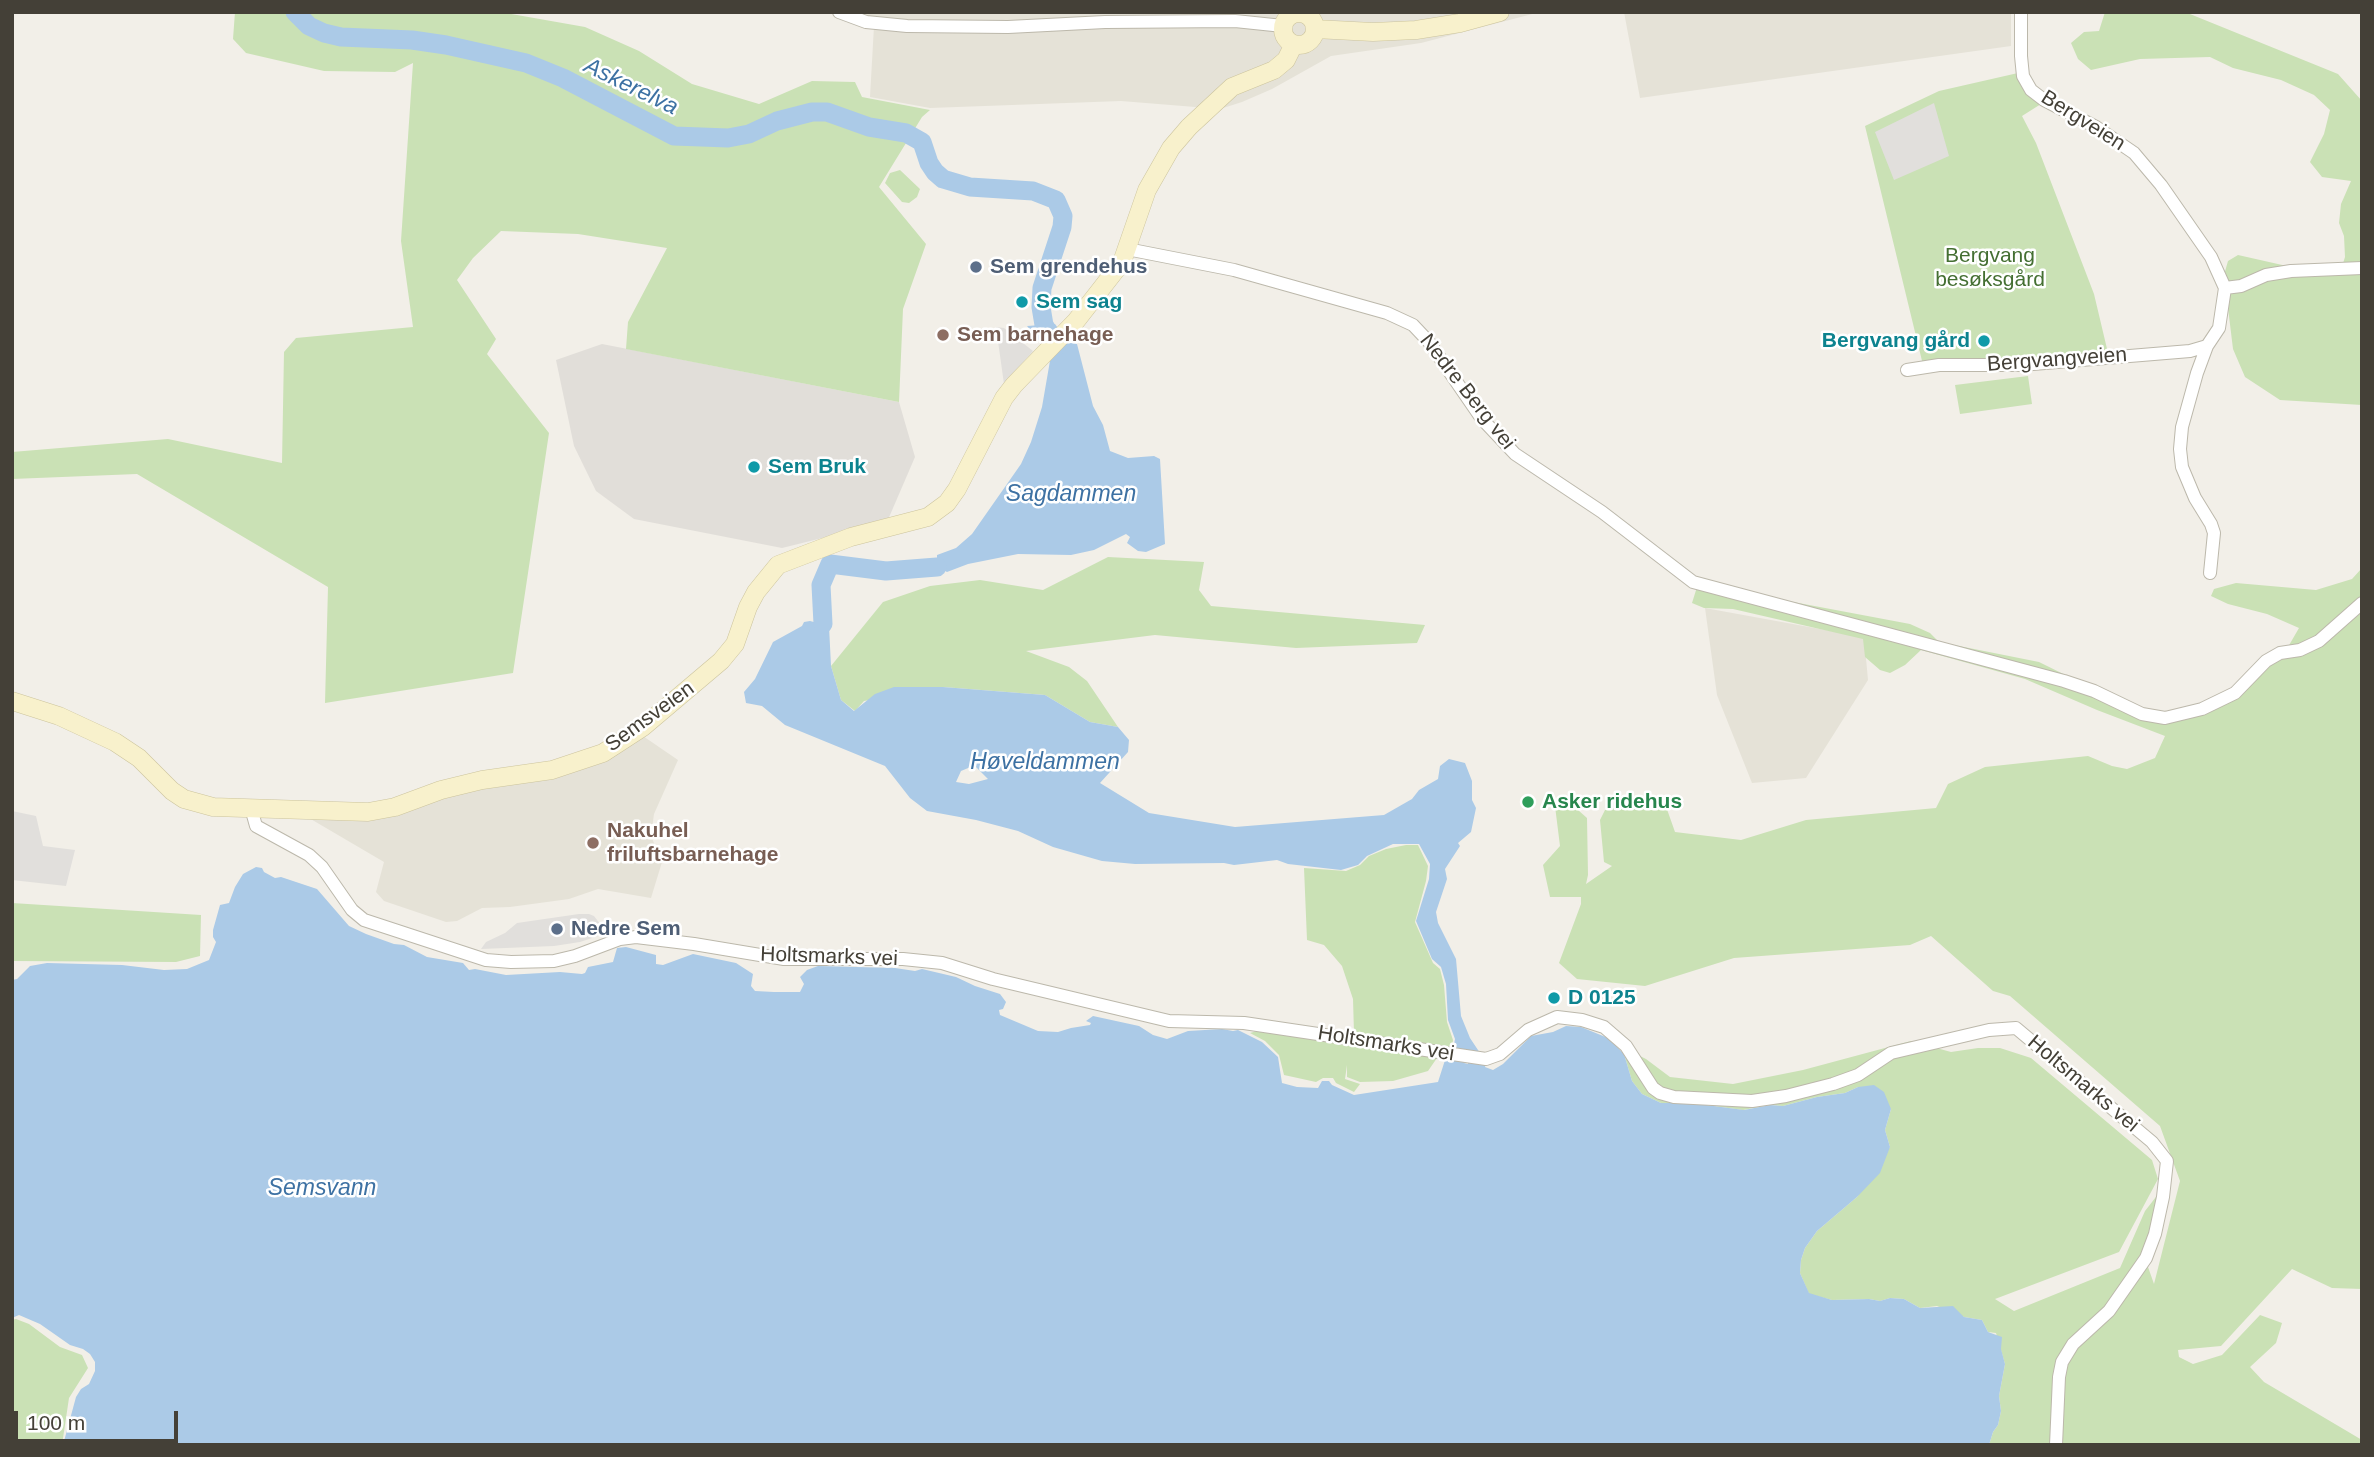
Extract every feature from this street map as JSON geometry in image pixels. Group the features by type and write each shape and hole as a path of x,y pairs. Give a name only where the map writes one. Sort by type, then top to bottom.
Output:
{"main road":[{"path":"1315,29 1373,32 1416,30 1460,23 1500,12"},
{"path":"1298,13 1311,20 1315,29 1308,42 1294,44 1286,39 1283,26 1289,17 1298,13"},
{"path":"1127,249 1147,190 1171,148 1232,87 1274,70 1286,60 1294,44"},
{"name":"Semsveien","path":"12,701 59,716 116,742 139,758 172,791 184,799 213,807 368,812 395,807 441,790 482,780 552,770 589,758 620,743 692,688 721,661 735,645 748,607 756,593 778,565 851,537 904,524 938,512 957,489 1004,398 1112,276 1127,249"}],"street":[{"path":"839,12 866,22 907,26 1008,27 1105,22 1236,21 1283,26"},
{"name":"Bergveien","path":"2021,12 2022,66 2031,90 2044,100 2096,127 2134,153 2161,185 2211,257 2225,288"},
{"name":"Nedre Berg vei","path":"1127,249 1234,270 1387,313 1413,325 1429,342 1482,419 1515,454 1602,512 1693,583 2064,681 2094,691 2142,714 2165,718 2202,709 2235,693 2266,661 2280,653 2300,650 2319,641 2362,603"},
{"path":"2210,573 2214,533 2182,467 2180,449 2182,427 2207,346 2219,328 2225,288 2241,286 2266,275 2291,271 2362,268"},
{"name":"Bergvangveien","path":"1907,370 1938,365 2021,365 2190,351 2207,346"},
{"name":"Holtsmarks vei","path":"251,808 256,826 309,855 323,867 352,910 364,920 477,952 486,960 531,962 575,956 594,942 636,937 784,959 903,959 942,963 993,979 1170,1021 1244,1023 1486,1059 1500,1054 1528,1030 1557,1017 1582,1020 1604,1027 1626,1046 1653,1088 1660,1093 1674,1097 1752,1101 1833,1084 1858,1075 1891,1054 1909,1048 1989,1030 2016,1028 2152,1142 2167,1161 2155,1234 2146,1258 2109,1311 2073,1344 2062,1362 2056,1445"}],"shaded area":[{"path":"831,12 1540,12 1421,43 1331,56 1272,89 1220,109 1121,101 930,108 870,97 874,26"},
{"path":"1624,12 2011,12 2011,46 1640,98"},
{"path":"1934,103 1949,156 1894,180 1875,132"},
{"path":"996,327 1004,328 1033,351 1004,384"},
{"path":"602,344 899,402 915,457 887,522 782,548 634,519 596,491 574,446 556,360"},
{"path":"1705,608 1864,637 1868,680 1806,778 1752,783 1717,695"},
{"name":"Nedre Sem","path":"640,734 678,760 654,814 651,836 662,862 651,898 598,889 569,899 482,908 457,921 446,922 384,901 376,892 384,862 309,818 387,813"},
{"path":"12,811 36,816 43,846 75,850 66,886 12,880"},
{"name":"Nedre Sem","path":"579,914 594,916 607,933 580,942 554,946 481,949 486,942 505,933 517,923"}],"green space":[{"path":"235,12 500,12 585,27 639,51 692,84 759,104 812,81 855,82 862,97 930,110 922,117 879,187 926,244 903,309 899,402 626,349 628,322 667,248 578,234 501,231 473,258 457,280 496,339 487,354 549,433 513,673 325,703 328,587 137,474 12,479 12,452 168,439 282,463 284,352 296,338 413,327 401,241 413,63 395,72 324,71 246,53 233,39"},
{"path":"2105,12 2185,12 2338,74 2362,101 2362,405 2280,400 2245,377 2233,349 2224,275 2228,261 2238,255 2300,269 2340,273 2345,257 2344,236 2339,223 2341,204 2351,181 2322,177 2310,162 2324,134 2330,110 2314,95 2281,80 2233,68 2210,57 2140,59 2091,70 2078,59 2071,43 2084,32 2099,31"},
{"name":"Bergvang besøksgård","path":"2018,73 2041,104 2022,116 2036,143 2094,294 2108,353 1923,365 1865,126 1939,91"},
{"path":"900,170 920,189 917,197 909,203 902,202 885,183 890,173"},
{"path":"2028,376 2032,404 1960,414 1955,385"},
{"path":"1108,557 1204,562 1199,590 1211,606 1425,625 1417,643 1296,648 1155,635 1026,651 1069,667 1087,681 1118,727 1090,722 1045,695 943,687 864,701 855,711 841,700 831,666 883,602 930,586 980,580 1043,590"},
{"path":"2362,568 2362,1289 2332,1288 2292,1269 2221,1346 2178,1350 2179,1357 2193,1364 2222,1355 2260,1315 2282,1323 2276,1343 2250,1367 2264,1382 2362,1440 2362,1445 1989,1445 2001,1411 1999,1396 2005,1364 1996,1333 1988,1332 1982,1320 1964,1317 1937,1306 1920,1308 1904,1299 1832,1300 1809,1294 1800,1273 1805,1248 1817,1231 1857,1197 1890,1147 1885,1130 1891,1109 1858,1087 1845,1093 1783,1106 1770,1105 1743,1110 1691,1103 1661,1103 1642,1094 1632,1081 1624,1054 1632,1052 1646,1059 1670,1077 1733,1084 1803,1070 1911,1041 1951,1052 2000,1048 2031,1058 2152,1160 2158,1179 2119,1252 1995,1299 2014,1311 2120,1268 2145,1211 2159,1193 2161,1214 2148,1267 2154,1284 2180,1181 2160,1126 2010,996 1993,991 1931,936 1910,945 1734,958 1645,986 1577,979 1559,963 1581,904 1581,897 1550,897 1543,865 1560,846 1555,806 1578,810 1587,818 1586,884 1612,866 1604,862 1600,820 1605,810 1663,798 1675,832 1741,840 1806,820 1936,808 1948,784 1985,767 2088,756 2127,769 2155,758 2165,736 2025,679 1921,650 1905,665 1890,673 1880,670 1865,657 1863,639 1733,609 1704,608 1692,603 1697,587 1756,595 1910,624 1930,633 1939,642 2039,662 2112,698 2164,715 2223,700 2288,647 2299,628 2267,614 2228,604 2211,596 2214,589 2236,583 2316,590 2352,579"},
{"path":"1406,845 1418,845 1428,866 1415,922 1433,963 1440,969 1447,1022 1453,1040 1452,1048 1354,1033 1353,999 1342,966 1324,945 1307,940 1304,868 1346,871 1360,865 1369,856"},
{"path":"12,903 201,915 200,956 176,962 12,961"},
{"path":"1260,1030 1437,1058 1428,1071 1393,1081 1360,1082 1347,1077 1347,1065 1345,1079 1360,1084 1354,1092 1336,1083 1333,1078 1323,1078 1316,1082 1284,1075 1279,1055 1265,1041 1250,1033"},
{"path":"12,1320 29,1324 60,1347 82,1355 88,1368 69,1398 62,1445 12,1445"}],"water":[{"name":"Sagdammen","path":"1055,324 1068,342 1077,344 1093,406 1103,425 1110,451 1128,458 1154,456 1160,459 1165,544 1146,552 1138,551 1127,543 1130,537 1126,534 1094,550 1071,555 1018,554 968,564 947,572 937,567 937,555 956,548 972,534 1021,464 1031,442 1042,407 1051,355 1027,326"},
{"name":"Høveldammen","path":"804,622 829,626 831,666 841,700 854,711 875,694 894,687 943,687 1045,695 1090,722 1118,727 1129,740 1128,752 1100,783 1149,813 1235,827 1384,815 1412,799 1419,790 1438,779 1440,766 1449,759 1465,763 1472,781 1472,800 1476,808 1471,832 1458,843 1460,846 1445,869 1447,879 1436,912 1438,923 1456,959 1461,1016 1480,1053 1453,1050 1455,1039 1448,1020 1446,984 1441,967 1432,959 1416,921 1429,879 1430,864 1419,844 1393,844 1367,856 1358,865 1341,870 1288,864 1277,860 1234,865 1135,864 1102,861 1053,847 1018,831 927,811 910,798 885,766 785,725 762,706 746,703 744,692 755,679 773,642 802,626","holes":["976,767 988,779 969,784 956,782 961,771"]},
{"name":"Semsvann","path":"256,867 262,868 275,878 281,877 317,889 349,926 394,944 404,945 427,957 463,963 469,970 506,975 560,972 582,974 588,967 613,962 617,948 626,947 656,955 656,964 663,965 693,954 736,963 753,974 751,986 755,991 800,992 804,984 800,977 807,970 818,966 915,971 922,969 956,977 1000,994 1006,1002 1003,1009 999,1010 1000,1015 1038,1031 1058,1032 1090,1025 1091,1023 1086,1021 1093,1016 1139,1026 1153,1035 1167,1039 1188,1031 1238,1030 1262,1042 1278,1057 1282,1083 1318,1088 1322,1081 1329,1081 1354,1095 1438,1082 1446,1057 1464,1059 1464,1063 1468,1064 1468,1060 1486,1062 1485,1067 1493,1070 1503,1064 1531,1036 1553,1032 1566,1026 1581,1027 1608,1038 1624,1054 1632,1081 1642,1094 1661,1103 1691,1103 1744,1110 1770,1105 1783,1106 1874,1085 1884,1092 1891,1109 1885,1130 1890,1147 1880,1173 1817,1231 1805,1248 1800,1273 1809,1293 1832,1300 1904,1299 1920,1308 1953,1306 1964,1317 1982,1320 1988,1332 2002,1337 2001,1349 2005,1364 1999,1396 2001,1411 1998,1425 1989,1445 63,1445 76,1397 81,1389 89,1384 95,1371 95,1362 83,1349 70,1345 40,1324 19,1315 12,1318 12,980 17,979 30,966 47,963 122,965 164,970 187,969 209,960 216,942 213,930 220,905 229,903 243,874"}],"waterway":[{"name":"Askerelva","path":"295,12 309,26 341,37 412,40 526,63 563,78 674,136 728,138 749,134 777,121 812,112 827,112 869,127 906,133 922,142 929,163 943,179 970,187 1033,191 1056,200 1063,216 1062,227 1042,288 1041,307 1044,325 1057,346"},
{"name":"Askerelva","path":"823,624 821,585 830,564 886,571 937,567"}],"place":[{"name":"Sem grendehus","path":"976,267"},
{"name":"Sem sag","path":"1022,302"},
{"name":"Sem barnehage","path":"943,335"},
{"name":"Bergvang gård","path":"1984,341"},
{"name":"Sem Bruk","path":"754,467"},
{"name":"Asker ridehus","path":"1528,802"},
{"name":"Nakuhel friluftsbarnehage","path":"593,843"},
{"name":"Nedre Sem","path":"557,929"},
{"name":"D 0125","path":"1554,998"}]}
